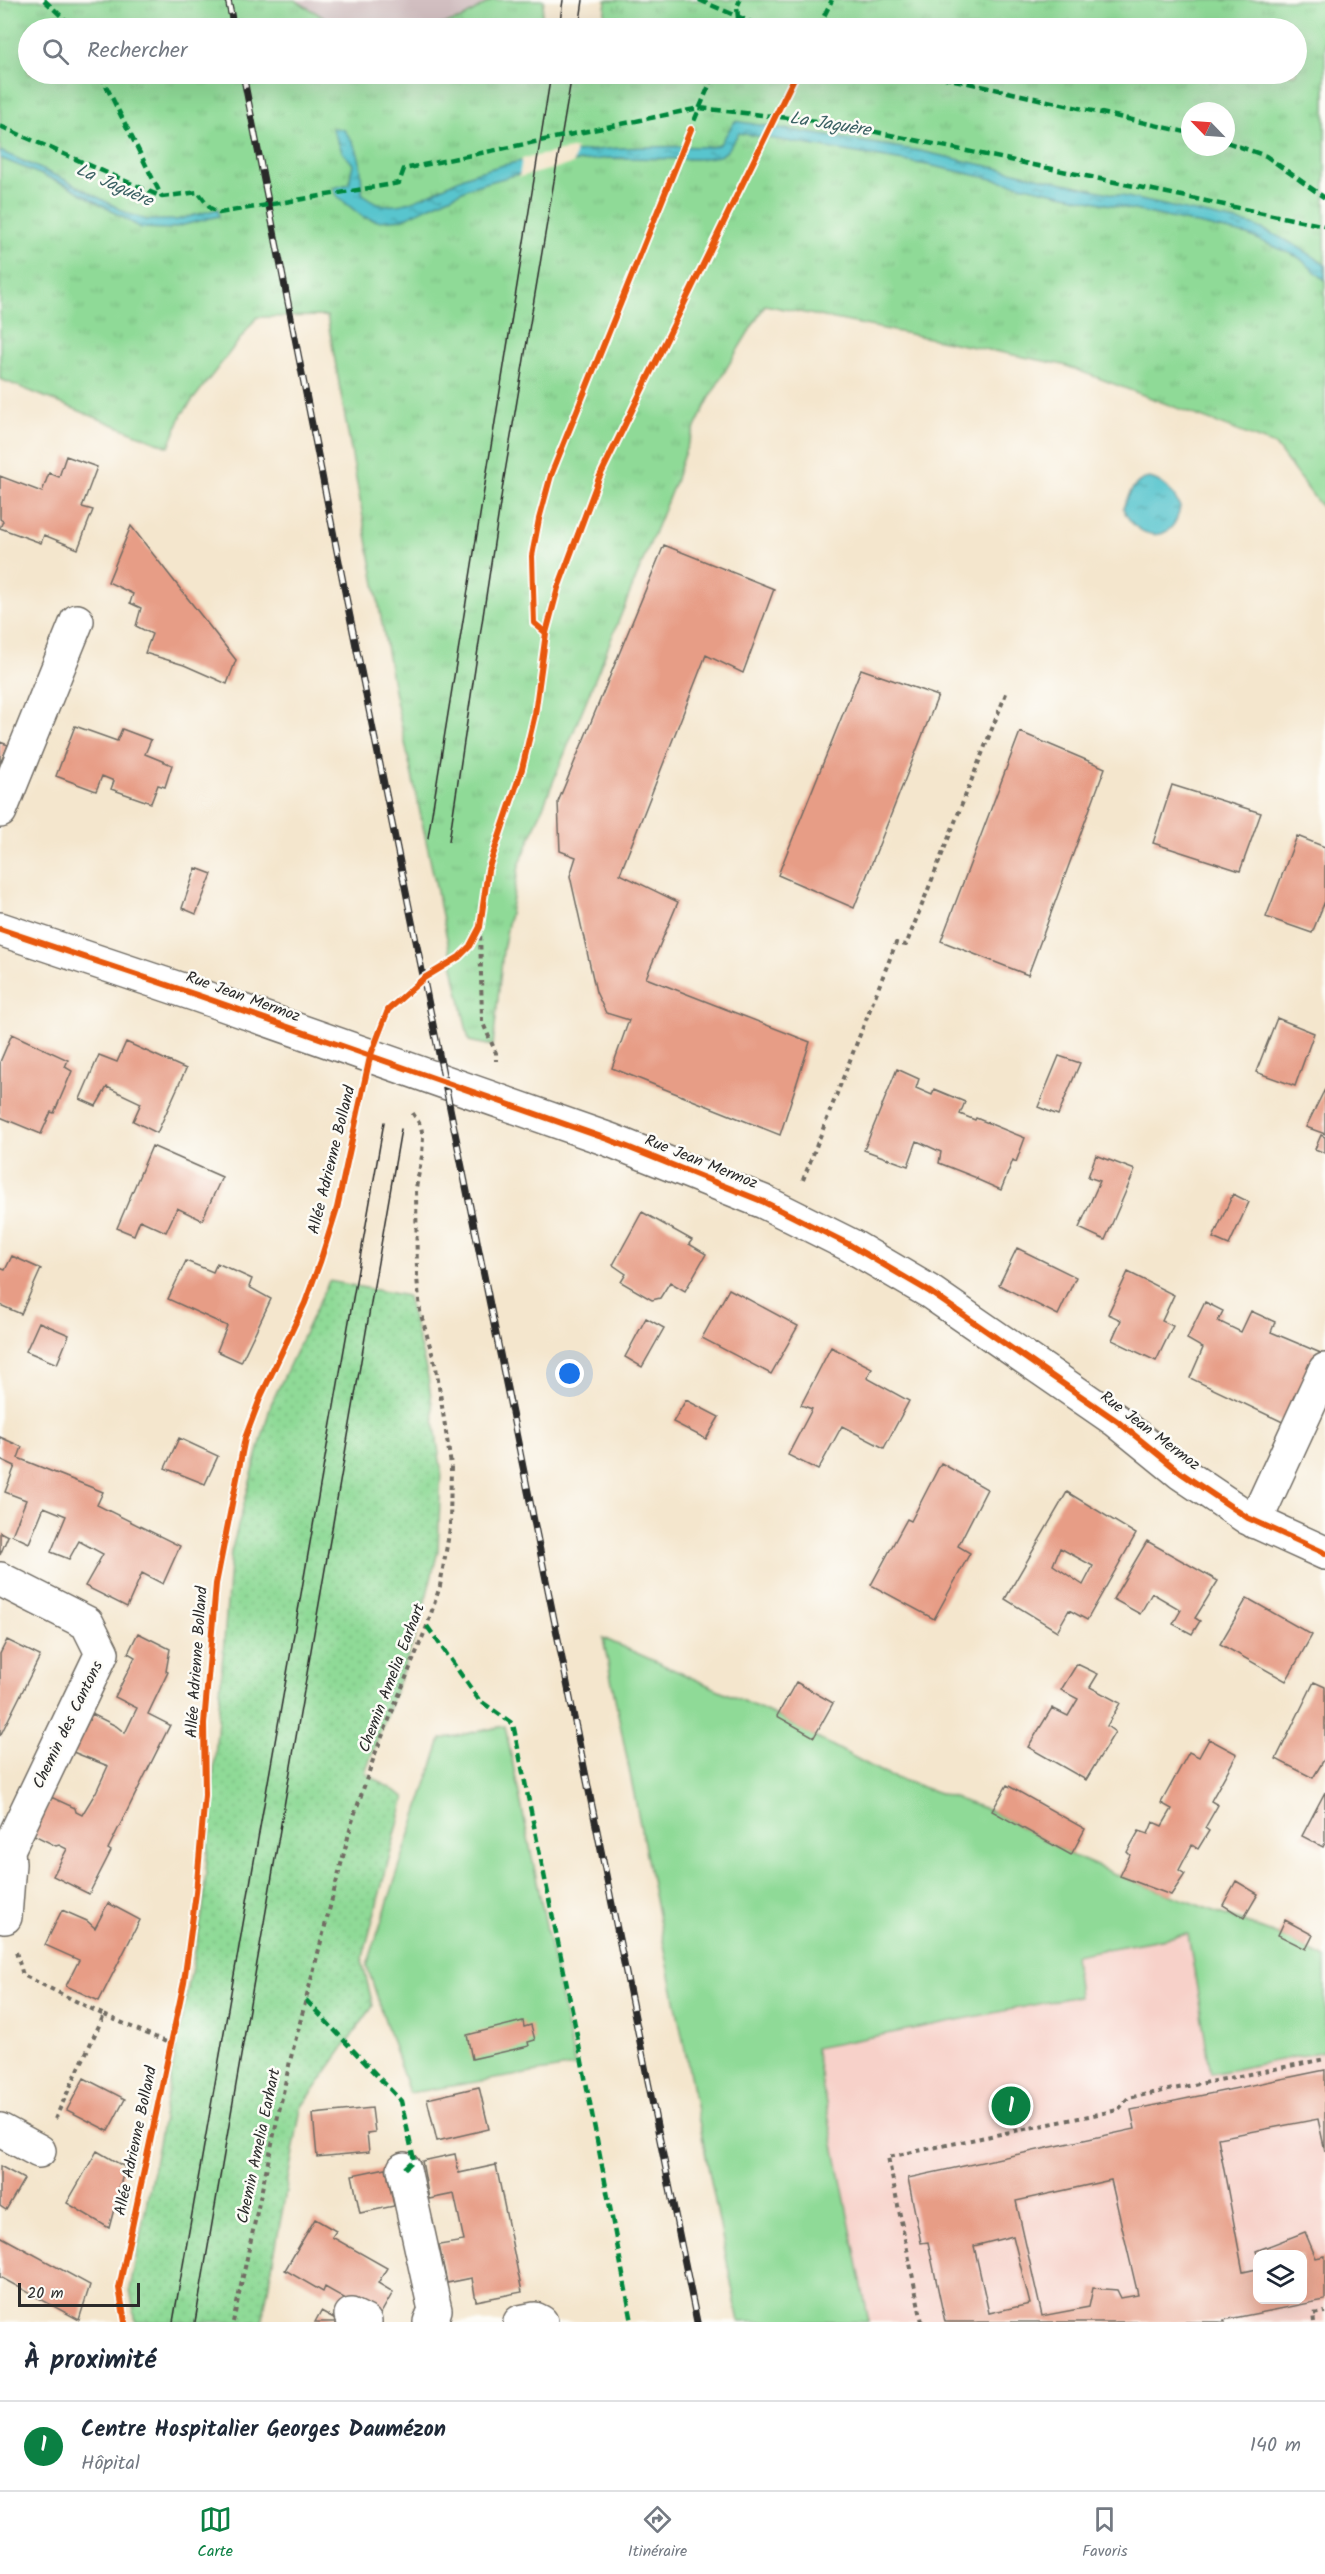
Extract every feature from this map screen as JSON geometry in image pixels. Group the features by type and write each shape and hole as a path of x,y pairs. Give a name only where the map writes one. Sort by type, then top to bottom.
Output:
{"street":[{"path":"0,810 77,621"},
{"name":"Rue Jean Mermoz","path":"0,929 197,994 610,1140 790,1214 850,1245 930,1292 1117,1421 1181,1473 1255,1522 1325,1553"},
{"path":"1255,1522 1325,1370"},
{"name":"Chemin des Cantons","path":"0,1579 87,1623 102,1653 8,1850 9,1864 2,1917"},
{"path":"0,2130 39,2151"},
{"path":"404,2169 435,2310 430,2322"},
{"path":"520,2322 535,2319 541,2322"}],"path":[{"path":"790,1214 896,943 906,945 1007,690"},
{"path":"480,927 482,1021 496,1053 496,1101"},
{"path":"2,1917 23,1976 171,2044"},
{"path":"39,2151 104,2015"},
{"path":"922,2322 888,2157 1118,2110 1128,2098 1325,2059"},
{"path":"1314,2322 1313,2314 1325,2312"}],"shaded area":[{"path":"295,0 492,0 463,18 325,18"},
{"path":"603,1638 777,1716 887,1775 992,1811 1071,1855 1120,1876 1278,1935 1325,1958 1325,2322 739,2322"}],"green space":[{"path":"0,0 295,0 325,18 18,18 18,84 1307,84 1307,18 604,18 606,0 1325,0 1325,512 1275,445 1064,365 765,305 726,369 691,435 675,482 519,866 503,950 493,1046 469,1041 395,696 327,316 257,317 182,414 169,447 0,379"},
{"path":"492,0 544,0 541,18 463,18"},
{"path":"329,1281 407,1296 428,1377 441,1468 438,1551 419,1626 365,1773 405,1797 362,1961 373,2006 301,2108 262,2322 136,2322 130,2289 203,1910 231,1552 271,1404"},
{"path":"603,1638 777,1716 887,1775 992,1811 1071,1855 1120,1876 1278,1935 1325,1958 1325,2051 1211,2074 1188,1934 1074,1955 1079,1996 815,2048 869,2322 739,2322"},
{"path":"505,1726 575,2066 409,2093 367,1966 441,1739"}],"water":[{"path":"735,121 920,151 1253,225 1308,253 1325,265 1325,280 1298,257 1248,235 933,166 739,133 726,152 719,156 699,159 610,158 556,164 471,187 403,219 378,221 363,217 338,197 333,188 349,184 353,164 343,153 332,128 343,129 354,144 361,166 362,193 375,202 388,205 403,204 418,199 475,173 534,159 622,148 712,147 720,144"},
{"path":"0,151 68,181 129,214 147,220 176,220 218,209 219,216 168,229 141,228 69,186 0,158"},
{"path":"1149,478 1168,489 1180,507 1176,520 1163,533 1145,532 1137,527 1123,508 1136,485"}],"pier":[{"path":"576,148 573,164 519,177 522,159"}],"building":[{"path":"66,456 97,467 82,507 93,510 78,549 44,535 41,543 0,528 3,521 0,519 0,476 42,492 49,473 59,477"},
{"path":"131,526 236,660 227,684 184,665 145,653 152,634 136,626 141,608 130,603 133,594 108,582"},
{"path":"664,545 774,589 743,673 706,655 620,874 678,902 646,978 810,1042 780,1135 612,1068 629,1020 606,1013 596,992 570,876 576,857 560,851 558,802"},
{"path":"861,669 938,696 854,908 778,875"},
{"path":"75,726 117,741 122,729 151,740 145,754 172,765 165,787 158,785 151,803 111,789 114,781 102,776 96,791 56,776"},
{"path":"1020,732 1105,768 1028,975 941,941"},
{"path":"0,742 8,745 0,764"},
{"path":"1172,785 1261,813 1240,871 1153,843"},
{"path":"1297,836 1325,847 1325,901 1312,933 1266,917"},
{"path":"196,868 212,874 196,914 182,908"},
{"path":"1277,1018 1314,1033 1295,1086 1256,1072"},
{"path":"12,1034 68,1060 65,1067 72,1071 54,1113 51,1112 41,1134 0,1117 0,1062"},
{"path":"126,1042 186,1069 157,1133 133,1121 141,1103 107,1087 96,1106 80,1099 99,1055 117,1062"},
{"path":"1059,1056 1080,1063 1058,1115 1038,1107"},
{"path":"897,1069 919,1079 916,1088 932,1095 934,1089 965,1102 960,1114 1025,1138 1016,1162 1013,1160 1001,1190 939,1163 941,1152 917,1141 908,1166 864,1150"},
{"path":"1325,1089 1325,1134 1306,1127"},
{"path":"1321,1135 1325,1137 1325,1153 1315,1149"},
{"path":"152,1146 222,1177 202,1220 177,1208 166,1232 140,1220 134,1235 117,1228"},
{"path":"1096,1155 1135,1170 1105,1240 1079,1228 1100,1181 1088,1177"},
{"path":"1233,1194 1249,1202 1229,1245 1213,1238"},
{"path":"642,1212 692,1240 689,1244 706,1254 685,1291 670,1282 660,1298 652,1300 621,1282 626,1274 613,1265"},
{"path":"1017,1248 1076,1277 1058,1315 999,1285"},
{"path":"12,1256 41,1269 21,1314 0,1305 0,1268 5,1270"},
{"path":"186,1261 213,1272 217,1263 252,1279 249,1287 271,1299 241,1362 217,1351 227,1326 168,1299"},
{"path":"1128,1272 1174,1295 1162,1321 1173,1326 1156,1361 1112,1340 1121,1320 1108,1314"},
{"path":"729,1289 798,1326 771,1374 702,1338"},
{"path":"1205,1302 1223,1311 1218,1321 1241,1332 1251,1311 1275,1322 1271,1332 1323,1354 1291,1426 1190,1378 1203,1348 1187,1339"},
{"path":"646,1318 664,1328 642,1367 625,1357"},
{"path":"39,1322 69,1335 57,1364 26,1351"},
{"path":"831,1347 872,1368 867,1378 909,1401 884,1448 842,1426 818,1470 788,1455 812,1409 801,1405"},
{"path":"686,1400 719,1417 706,1439 673,1422"},
{"path":"0,1437 22,1447 18,1458 103,1492 97,1505 180,1546 163,1584 142,1573 127,1607 85,1586 103,1554 79,1541 69,1559 51,1552 66,1516 44,1507 29,1543 12,1535 26,1500 5,1492 15,1466 0,1459"},
{"path":"179,1438 218,1456 205,1484 165,1468"},
{"path":"941,1463 987,1489 958,1546 970,1553 934,1619 871,1585 907,1519 911,1521"},
{"path":"1067,1492 1136,1534 1087,1620 1069,1610 1057,1631 1005,1599","holes":["1060,1548 1093,1566 1083,1585 1053,1565"]},
{"path":"0,1532 8,1536 0,1555"},
{"path":"1147,1541 1218,1581 1195,1618 1200,1621 1192,1634 1173,1624 1181,1610 1152,1593 1140,1614 1113,1599"},
{"path":"1247,1598 1312,1635 1286,1681 1220,1644"},
{"path":"138,1633 170,1649 166,1671 168,1672 148,1714 170,1725 108,1849 111,1851 89,1894 53,1876 67,1849 32,1834 51,1797 75,1808 76,1812 82,1815 96,1792 108,1766 73,1752 92,1714 125,1733 137,1708 115,1697 135,1657 128,1653"},
{"path":"7,1640 40,1656 0,1736 0,1654"},
{"path":"1077,1664 1098,1674 1090,1687 1120,1703 1107,1726 1115,1732 1086,1780 1028,1747 1052,1708 1068,1716 1078,1699 1061,1690"},
{"path":"796,1682 833,1703 814,1737 777,1716"},
{"path":"1314,1682 1325,1687 1325,1758 1313,1778 1276,1759"},
{"path":"1209,1739 1237,1754 1211,1801 1218,1805 1205,1828 1209,1831 1198,1849 1192,1845 1179,1870 1185,1874 1171,1895 1120,1876 1130,1855 1127,1852 1139,1831 1148,1834 1153,1822 1162,1826 1172,1809 1161,1803 1189,1752 1199,1757"},
{"path":"1007,1785 1085,1829 1071,1855 992,1811"},
{"path":"1325,1792 1325,1843 1323,1847 1302,1836"},
{"path":"1236,1881 1258,1894 1244,1918 1223,1905"},
{"path":"108,1903 140,1920 99,2001 66,1986 79,1960 45,1945 62,1910 87,1921 95,1928"},
{"path":"1285,1920 1313,1935 1306,1949 1278,1935"},
{"path":"523,2021 524,2027 531,2025 535,2040 528,2042 529,2046 472,2059 467,2035"},
{"path":"1325,2070 1325,2151 1318,2119 1218,2138 1243,2272 1253,2270 1253,2304 1305,2304 1224,2320 1225,2322 945,2322 928,2242 921,2243 908,2178 1135,2129 1131,2110","holes":["1111,2180 1138,2295 1121,2298 1117,2290 1093,2288 1089,2307 1042,2316 1016,2201","1013,2236 1030,2304 989,2313 974,2246"]},
{"path":"84,2078 125,2099 108,2131 67,2110"},
{"path":"479,2087 489,2129 437,2141 427,2099"},
{"path":"372,2108 375,2132 367,2133 369,2152 317,2157 313,2114"},
{"path":"97,2151 125,2167 109,2228 67,2203"},
{"path":"455,2154 459,2173 496,2165 522,2292 476,2301 472,2278 447,2283 439,2245 464,2241 454,2194 429,2199 422,2161"},
{"path":"0,2166 24,2179 6,2210 0,2206"},
{"path":"386,2168 394,2206 360,2213 352,2175"},
{"path":"315,2219 336,2231 332,2237 387,2268 378,2283 393,2292 376,2322 362,2308 325,2287 323,2292 285,2270"},
{"path":"1305,2232 1316,2258 1325,2256 1325,2300 1307,2304 1307,2250 1259,2250"},
{"path":"0,2236 90,2285 79,2320 0,2277"},
{"path":"321,2311 341,2322 315,2322"}],"tram line":[{"path":"560,18 563,0"},
{"path":"580,18 583,0"},
{"path":"428,838 549,84"},
{"path":"449,841 503,484 570,84"},
{"path":"173,2322 384,1122"},
{"path":"195,2322 401,1129"}],"railway":[{"path":"228,0 232,18"},
{"path":"245,84 346,597 697,2322"}],"marked path":[{"path":"44,0 63,18"},
{"path":"699,0 741,18"},
{"path":"738,18 737,7 740,0"},
{"path":"823,18 832,0"},
{"path":"105,84 162,197"},
{"path":"689,133 710,84"},
{"path":"972,84 1181,131"},
{"path":"0,126 162,197 198,192 210,208 219,213 399,183 404,169 699,108 833,123 1325,226"},
{"path":"1235,145 1266,156 1325,198"},
{"path":"427,1626 479,1700 513,1724 574,2020 632,2322"},
{"path":"306,2000 401,2101 414,2160 404,2169"}],"cycle path":[{"name":"Allée Adrienne Bolland","path":"125,2322 119,2288 184,1982 196,1893 205,1795 204,1724 216,1584 245,1438 261,1396 305,1303 320,1262 337,1208 370,1057 388,1010 424,978 459,957 470,946 480,927 488,870 522,769 535,714 546,633 558,588 599,478 791,84"},
{"path":"546,633 534,623 532,556 551,475 691,129"},
{"path":"0,929 197,995 610,1140 764,1202 850,1245 930,1292 1117,1421 1181,1473 1248,1518 1325,1553"}],"place":[{"name":"Centre Hospitalier Georges Daumézon","path":"1011,2106"}],"water label":[{"name":"La Jaguère","path":"830,125"},
{"name":"La Jaguère","path":"114,186"}]}
